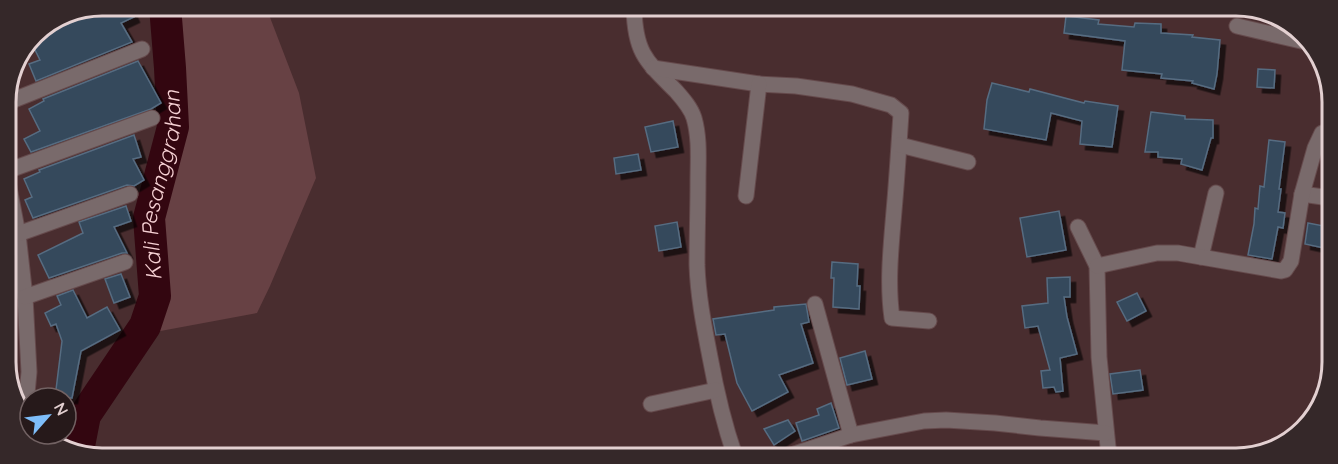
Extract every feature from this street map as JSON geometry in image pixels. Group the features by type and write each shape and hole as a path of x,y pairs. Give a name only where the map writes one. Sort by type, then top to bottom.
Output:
{"street":[{"path":"634,17 637,42 643,55 683,99 693,116 699,142 698,283 716,390 733,447"},
{"path":"1237,26 1293,39"},
{"path":"17,99 142,49"},
{"path":"653,68 759,84 796,86 852,94 891,105 901,113 890,275 892,318 929,321"},
{"path":"746,196 759,84"},
{"path":"17,167 152,118"},
{"path":"1097,266 1157,253 1201,257 1285,270 1291,261 1302,194 1315,148 1322,134"},
{"path":"900,145 968,162"},
{"path":"1201,257 1216,193"},
{"path":"18,234 130,194"},
{"path":"1302,194 1322,197"},
{"path":"17,226 25,297 28,386"},
{"path":"1078,226 1097,266 1099,357 1108,447"},
{"path":"25,297 124,262"},
{"path":"815,304 850,435"},
{"path":"651,404 716,390"},
{"path":"813,447 850,435 924,421 995,423 1106,433"}],"shaded area":[{"path":"167,17 270,17 299,93 316,178 257,313 139,335 161,295 146,228 173,104"}],"building":[{"path":"134,17 121,23 132,42 36,81 29,64 40,60 35,50 55,31 86,18"},
{"path":"1066,17 1074,17 1099,20 1098,24 1134,27 1135,23 1161,24 1161,33 1220,40 1214,89 1192,83 1193,81 1161,78 1162,74 1122,70 1125,41 1064,33"},
{"path":"138,61 161,103 151,109 31,152 24,139 40,131 29,109 44,101 43,99"},
{"path":"1258,69 1275,70 1274,88 1257,87"},
{"path":"992,83 1029,92 1030,89 1084,103 1085,101 1118,106 1112,147 1080,144 1082,121 1051,113 1046,140 984,129 987,100"},
{"path":"1151,112 1185,116 1185,119 1213,120 1213,138 1211,138 1202,170 1181,164 1182,159 1158,157 1158,152 1145,152"},
{"path":"673,121 678,147 651,152 645,127"},
{"path":"134,135 141,157 133,159 144,180 134,186 127,185 33,218 25,200 32,197 24,179 40,172 39,170"},
{"path":"1269,140 1285,142 1278,212 1285,213 1283,228 1278,227 1272,259 1248,255 1255,208 1258,209 1260,186 1264,187"},
{"path":"638,154 641,170 616,174 614,158"},
{"path":"126,206 131,221 114,227 127,253 49,278 38,255 83,233 79,222"},
{"path":"1059,211 1066,250 1027,257 1020,218"},
{"path":"677,222 681,247 659,251 655,226"},
{"path":"1308,223 1322,226 1322,248 1305,244"},
{"path":"832,262 858,264 859,309 833,307"},
{"path":"121,274 130,297 114,303 105,279"},
{"path":"1070,277 1070,297 1064,297 1077,354 1060,358 1063,391 1056,392 1054,387 1043,388 1041,371 1050,370 1038,326 1025,328 1022,306 1048,303 1047,278"},
{"path":"73,290 87,318 107,307 120,330 81,351 74,386 56,386 62,341 56,324 51,326 45,313 61,305 57,296"},
{"path":"1137,293 1146,311 1127,321 1117,302"},
{"path":"806,304 809,322 801,324 813,363 779,375 788,392 752,411 737,383 725,334 716,335 713,319 774,310 774,307"},
{"path":"865,351 872,379 847,385 840,358"},
{"path":"1140,370 1143,390 1113,394 1110,374"},
{"path":"831,403 839,428 802,441 796,423 819,415 817,409"},
{"path":"788,420 795,431 774,445 764,429"}],"waterway":[{"name":"Kali Pesanggrahan","path":"79,444 85,415 145,326 155,296 149,218 173,127 166,17"}]}
